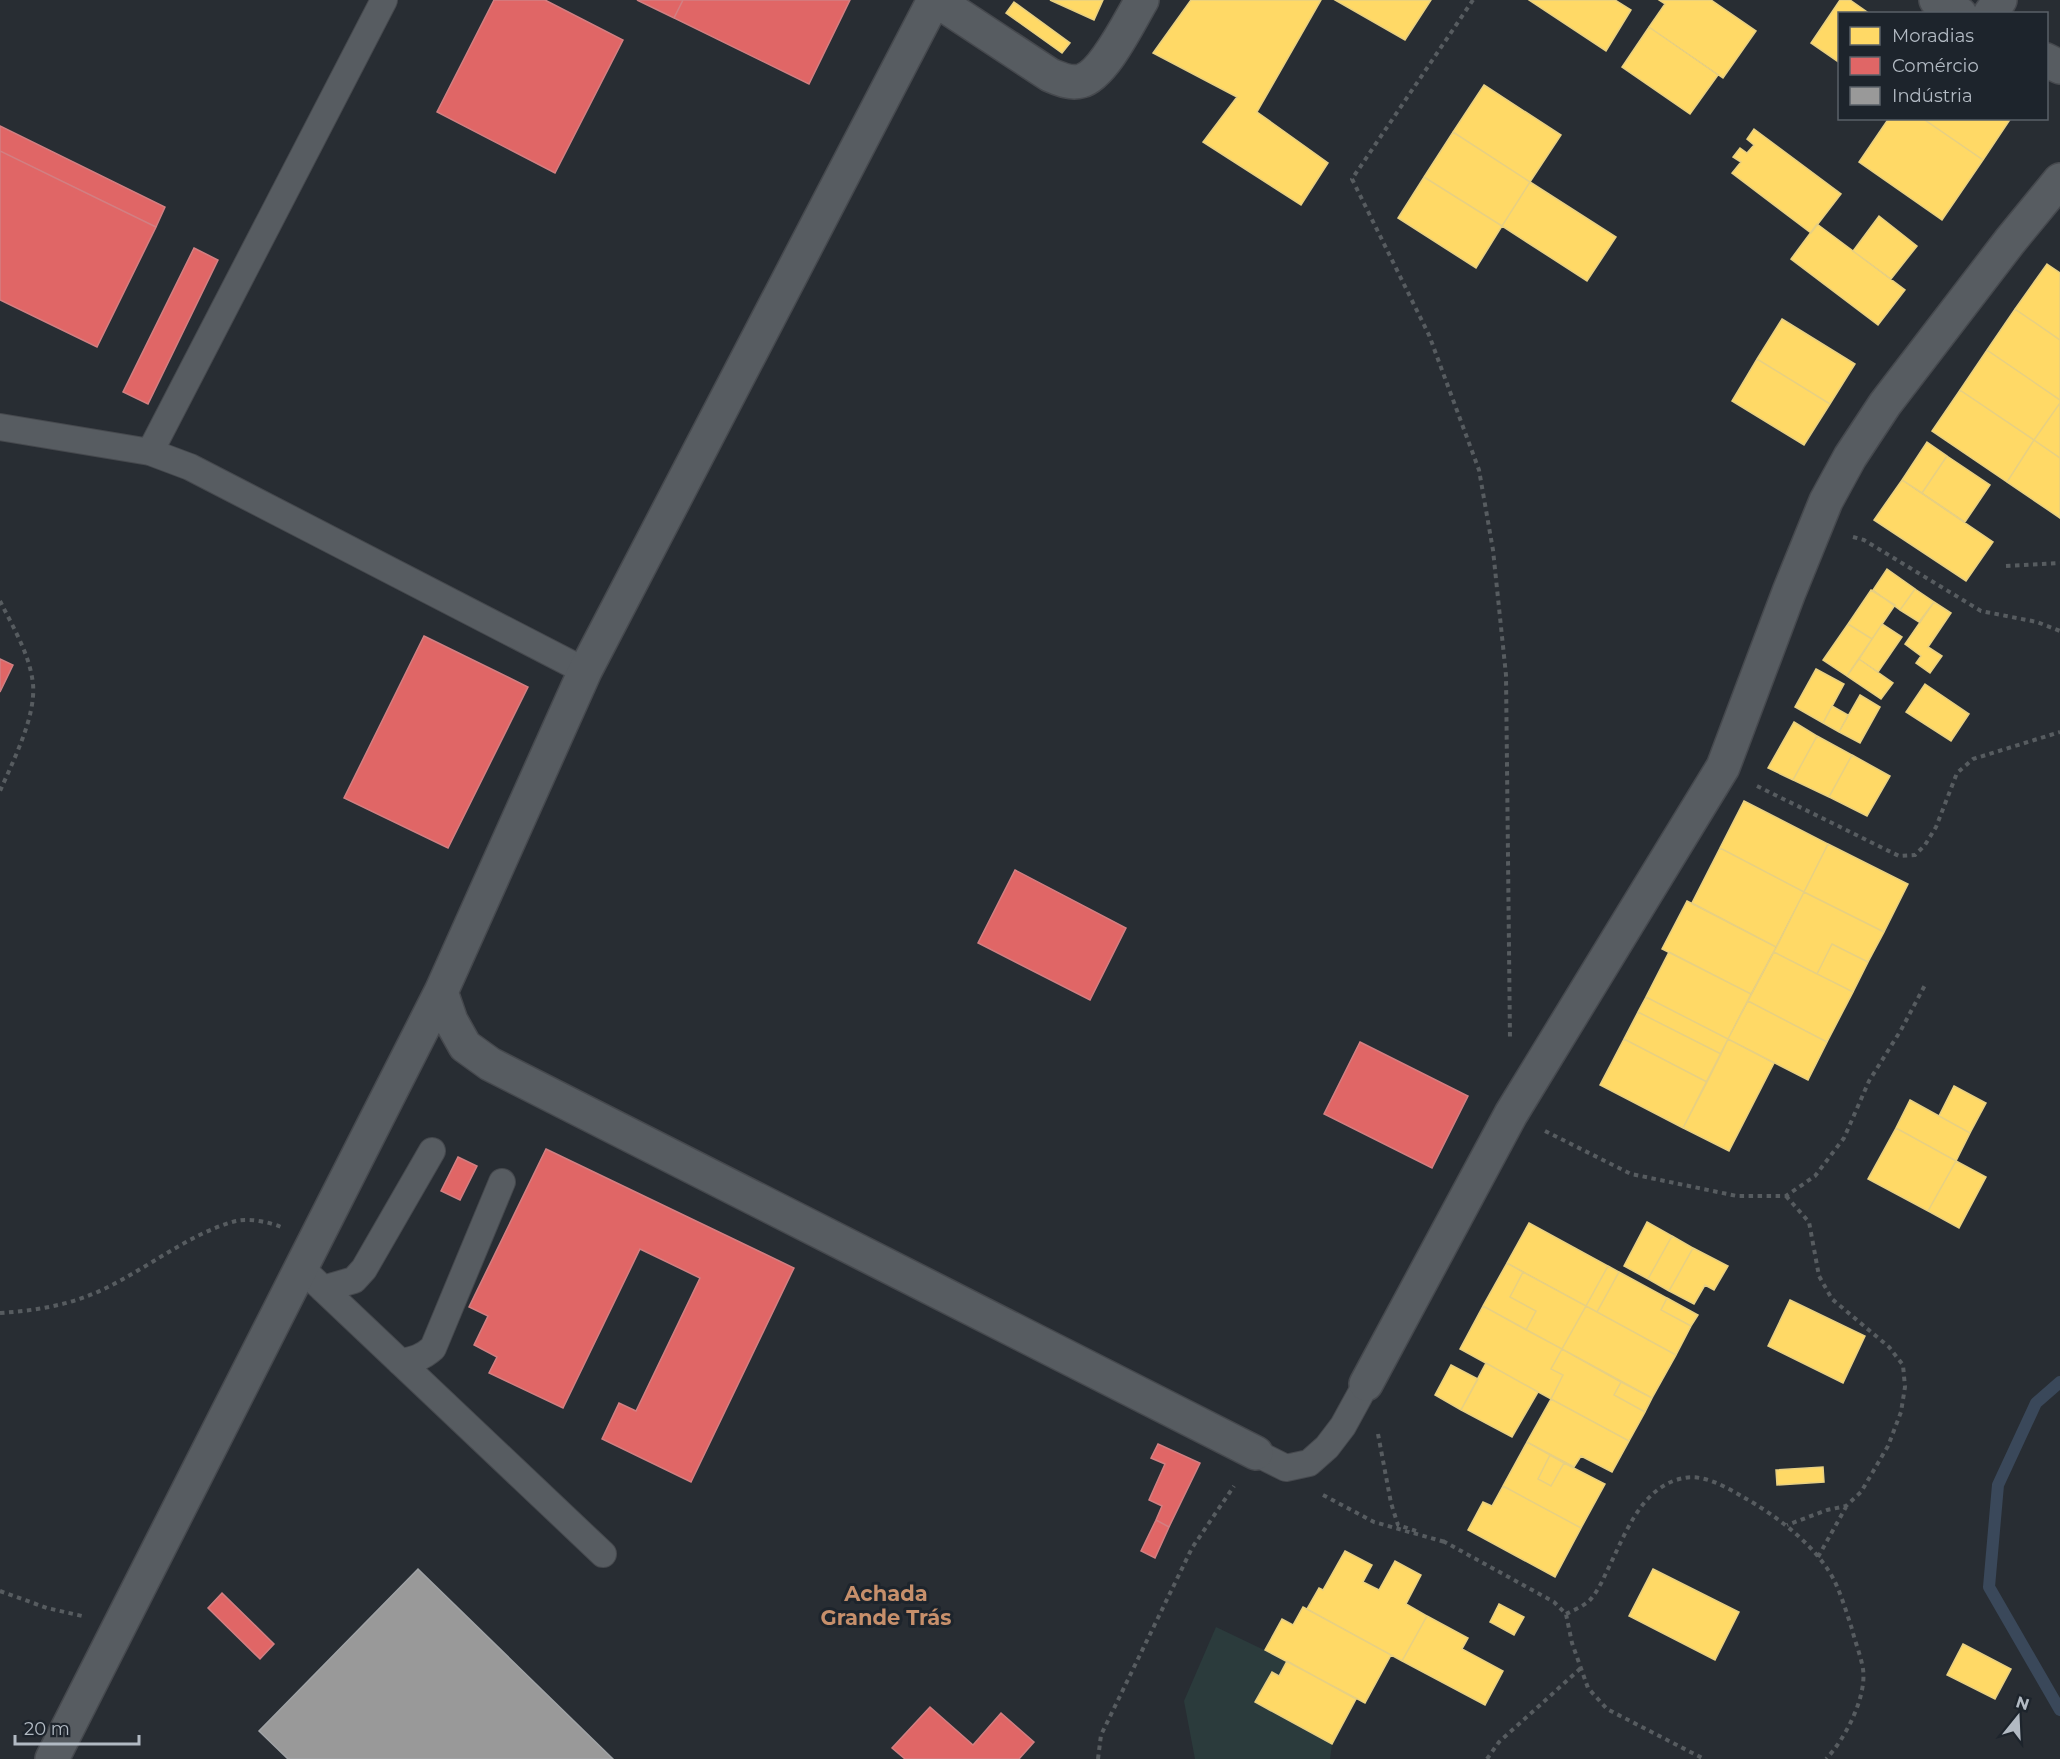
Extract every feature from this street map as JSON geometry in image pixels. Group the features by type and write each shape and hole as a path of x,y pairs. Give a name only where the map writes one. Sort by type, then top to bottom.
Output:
{"street":[{"path":"61,1754 121,1624 312,1266 441,992 585,670 935,0 1050,75 1068,82 1083,81 1098,70 1115,48 1142,0"},
{"path":"1936,0 1957,12"},
{"path":"1366,1384 1511,1114 1723,767 1826,501 1850,457 1885,404 2010,241 2060,180"},
{"path":"441,992 451,1021 465,1046 490,1064 1256,1453"}],"lane":[{"path":"150,452 384,0"},
{"path":"0,427 150,452 190,467 585,670"},
{"path":"312,1266 354,1280 364,1269 432,1151"},
{"path":"400,1362 424,1356 433,1348 502,1182"},
{"path":"312,1266 400,1362 603,1554"},
{"path":"1256,1453 1286,1468 1309,1463 1328,1447 1366,1384"}],"path":[{"path":"1473,0 1352,179 1429,334 1479,470 1494,550 1506,675 1510,1042"},
{"path":"1818,525 1864,540 1981,611 2037,622 2060,631"},
{"path":"2006,566 2060,563"},
{"path":"0,601 23,648 33,684 30,713 19,749 0,791"},
{"path":"1723,767 1899,856 1915,855 1925,845 1935,827 1957,773 1973,759 2060,732"},
{"path":"1511,1114 1631,1174 1737,1196 1786,1196 1815,1176 1844,1138 1869,1081 1901,1030 1925,985"},
{"path":"1786,1196 1809,1222 1819,1276 1832,1299 1889,1347 1903,1365 1905,1387 1902,1412 1888,1446 1861,1492 1846,1506 1818,1557"},
{"path":"0,1313 33,1311 86,1297 200,1235 238,1221 270,1222 312,1266"},
{"path":"1366,1384 1391,1503 1398,1525 1445,1542 1554,1602 1566,1614 1572,1643 1588,1688 1607,1709 1704,1759"},
{"path":"1098,1759 1101,1735 1192,1548 1256,1453"},
{"path":"1566,1614 1589,1601 1599,1587 1631,1523 1645,1501 1661,1486 1685,1477 1714,1481 1749,1500 1786,1525 1818,1557 1834,1581 1863,1670 1860,1695 1849,1726 1826,1759"},
{"path":"1320,1493 1374,1522 1445,1542"},
{"path":"1786,1525 1827,1510 1846,1506"},
{"path":"0,1591 47,1608 121,1624"},
{"path":"1487,1759 1499,1742 1581,1668"}],"shaded area":[{"path":"1216,1627 1287,1661 1279,1676 1271,1672 1256,1702 1332,1744 1330,1759 1195,1759 1184,1701"}],"building: Moradias":[{"path":"1050,0 1103,0 1094,20"},
{"path":"1191,0 1321,0 1257,112 1328,163 1301,205 1203,142 1237,97 1153,53"},
{"path":"1335,0 1431,0 1405,40"},
{"path":"1529,0 1615,0 1631,10 1606,51"},
{"path":"1659,0 1711,0 1756,31 1723,78 1649,27 1665,4"},
{"path":"1840,0 1850,0 1867,12 1838,12 1838,62 1811,43"},
{"path":"1014,2 1070,43 1062,53 1006,13"},
{"path":"1649,27 1718,75 1690,114 1622,67"},
{"path":"1484,85 1561,135 1530,182 1453,132"},
{"path":"1888,120 1925,120 1983,160 1942,220 1859,162"},
{"path":"1925,120 2010,120 1983,160"},
{"path":"1754,129 1841,194 1811,233 1732,173 1741,162 1733,157 1740,148 1747,153 1754,145 1747,139"},
{"path":"1453,132 1530,182 1502,226 1424,177"},
{"path":"1424,177 1502,226 1476,268 1398,218"},
{"path":"1530,182 1616,237 1587,281 1502,226"},
{"path":"1879,216 1917,246 1891,279 1853,251"},
{"path":"1817,224 1905,290 1878,325 1791,259"},
{"path":"2047,264 2060,273 2060,340 2015,309"},
{"path":"2015,309 2060,340 2060,400 1987,350"},
{"path":"1782,319 1855,364 1830,404 1757,359"},
{"path":"1987,350 2060,400 2034,440 1960,390"},
{"path":"1757,359 1830,404 1804,445 1732,401"},
{"path":"1960,390 2034,440 2007,482 1932,431"},
{"path":"2060,403 2060,458 2034,440"},
{"path":"2034,440 2060,458 2060,518 2007,482"},
{"path":"1927,442 1947,456 1922,493 1902,480"},
{"path":"1947,456 1990,485 1965,522 1922,493"},
{"path":"1902,480 1993,542 1966,581 1874,520"},
{"path":"1887,569 1915,589 1900,610 1873,590"},
{"path":"1915,589 1934,602 1919,622 1900,610"},
{"path":"1871,590 1895,605 1872,639 1848,624"},
{"path":"1934,602 1951,613 1928,647 1942,656 1930,673 1916,663 1921,656 1905,644"},
{"path":"1848,624 1872,639 1847,676 1823,660"},
{"path":"1882,624 1902,637 1878,672 1859,659"},
{"path":"1859,659 1893,683 1881,699 1847,676"},
{"path":"1816,669 1844,684 1823,723 1795,707"},
{"path":"1925,684 1969,714 1951,741 1906,712"},
{"path":"1860,695 1880,707 1860,743 1839,732"},
{"path":"1832,706 1848,715 1839,732 1823,723"},
{"path":"1794,722 1817,736 1793,780 1768,768"},
{"path":"1817,736 1852,755 1829,797 1793,780"},
{"path":"1852,755 1890,776 1867,816 1829,797"},
{"path":"1744,801 1828,844 1804,892 1720,848"},
{"path":"1828,844 1908,884 1884,932 1804,892"},
{"path":"1720,848 1804,892 1776,947 1692,903"},
{"path":"1804,892 1884,932 1868,962 1832,944 1817,974 1774,952"},
{"path":"1687,901 1776,947 1751,994 1662,949"},
{"path":"1832,944 1868,962 1853,992 1817,974"},
{"path":"1669,952 1751,994 1728,1039 1646,997"},
{"path":"1774,952 1853,992 1827,1042 1748,1001"},
{"path":"1646,997 1728,1039 1721,1054 1638,1012"},
{"path":"1748,1001 1827,1042 1808,1080 1728,1039"},
{"path":"1638,1012 1721,1054 1707,1082 1624,1039"},
{"path":"1624,1039 1707,1082 1683,1128 1600,1085"},
{"path":"1728,1039 1774,1063 1729,1151 1683,1128"},
{"path":"1954,1086 1986,1103 1970,1133 1939,1116"},
{"path":"1910,1100 1970,1133 1956,1161 1896,1128"},
{"path":"1896,1128 1956,1161 1928,1211 1868,1179"},
{"path":"1956,1161 1986,1177 1959,1228 1928,1211"},
{"path":"1647,1222 1672,1236 1648,1279 1624,1266"},
{"path":"1529,1223 1608,1266 1586,1306 1507,1263"},
{"path":"1672,1236 1693,1248 1669,1291 1648,1279"},
{"path":"1693,1248 1728,1266 1714,1290 1705,1285 1694,1304 1669,1291"},
{"path":"1507,1263 1523,1272 1510,1297 1536,1311 1526,1330 1483,1306"},
{"path":"1608,1266 1619,1272 1597,1312 1586,1306"},
{"path":"1523,1272 1586,1306 1562,1349 1526,1330 1536,1311 1510,1297"},
{"path":"1619,1272 1667,1298 1661,1310 1691,1326 1676,1355 1597,1312"},
{"path":"1667,1298 1698,1315 1691,1326 1661,1310"},
{"path":"1790,1300 1865,1336 1843,1383 1768,1346"},
{"path":"1483,1306 1562,1349 1551,1369 1563,1375 1551,1399 1460,1349"},
{"path":"1586,1306 1676,1355 1652,1398 1562,1349"},
{"path":"1562,1349 1621,1382 1614,1395 1645,1412 1629,1441 1551,1399 1563,1375 1551,1369"},
{"path":"1486,1363 1538,1392 1512,1437 1461,1410"},
{"path":"1451,1365 1478,1379 1461,1410 1435,1395"},
{"path":"1621,1382 1652,1398 1645,1412 1614,1395"},
{"path":"1551,1399 1629,1441 1612,1472 1581,1456 1574,1467 1527,1442"},
{"path":"1527,1442 1550,1455 1538,1479 1551,1486 1564,1463 1605,1484 1581,1528 1503,1486"},
{"path":"1550,1455 1564,1463 1551,1486 1538,1479"},
{"path":"1823,1467 1824,1482 1777,1485 1776,1470"},
{"path":"1503,1486 1581,1528 1555,1577 1468,1530 1483,1502 1492,1506"},
{"path":"1345,1551 1372,1565 1363,1582 1379,1590 1395,1561 1421,1575 1406,1604 1427,1616 1402,1661 1307,1609 1319,1588 1323,1590"},
{"path":"1653,1569 1739,1612 1715,1660 1629,1616"},
{"path":"1499,1604 1524,1617 1514,1635 1490,1622"},
{"path":"1303,1607 1391,1655 1365,1703 1265,1650 1282,1619 1293,1625"},
{"path":"1427,1616 1468,1638 1462,1649 1503,1671 1485,1705 1402,1661"},
{"path":"1963,1644 2011,1669 1995,1699 1947,1675"},
{"path":"1287,1661 1356,1699 1332,1744 1255,1702 1272,1672 1279,1676"}],"building: Comércio":[{"path":"494,0 545,0 623,40 555,173 437,112"},
{"path":"637,0 683,0 674,18"},
{"path":"683,0 850,0 809,84 674,18"},
{"path":"0,126 165,207 156,227 0,151"},
{"path":"0,151 156,227 97,347 0,300"},
{"path":"194,248 218,260 148,404 123,392"},
{"path":"424,636 528,687 448,848 344,798"},
{"path":"0,659 13,665 0,692"},
{"path":"1015,870 1126,928 1090,1000 978,943"},
{"path":"1360,1042 1468,1096 1432,1168 1324,1114"},
{"path":"546,1149 794,1268 691,1482 602,1439 619,1403 636,1411 700,1278 640,1249 563,1408 489,1373 497,1357 474,1345 488,1316 469,1307"},
{"path":"458,1157 477,1166 460,1200 441,1191"},
{"path":"1158,1444 1200,1463 1169,1527 1156,1520 1162,1506 1149,1500 1165,1464 1151,1458"},
{"path":"1156,1520 1169,1527 1155,1558 1141,1551"},
{"path":"222,1593 274,1644 260,1659 208,1608"},
{"path":"930,1707 973,1745 1001,1713 1034,1742 1019,1759 905,1759 892,1748"}],"building: Indústria":[{"path":"418,1569 613,1759 288,1759 259,1731"}],"waterway":[{"path":"2060,1382 2036,1403 1998,1485 1989,1587 2060,1710"}],"district":[{"name":"Achada Grande Trás","path":"886,1606"}]}
